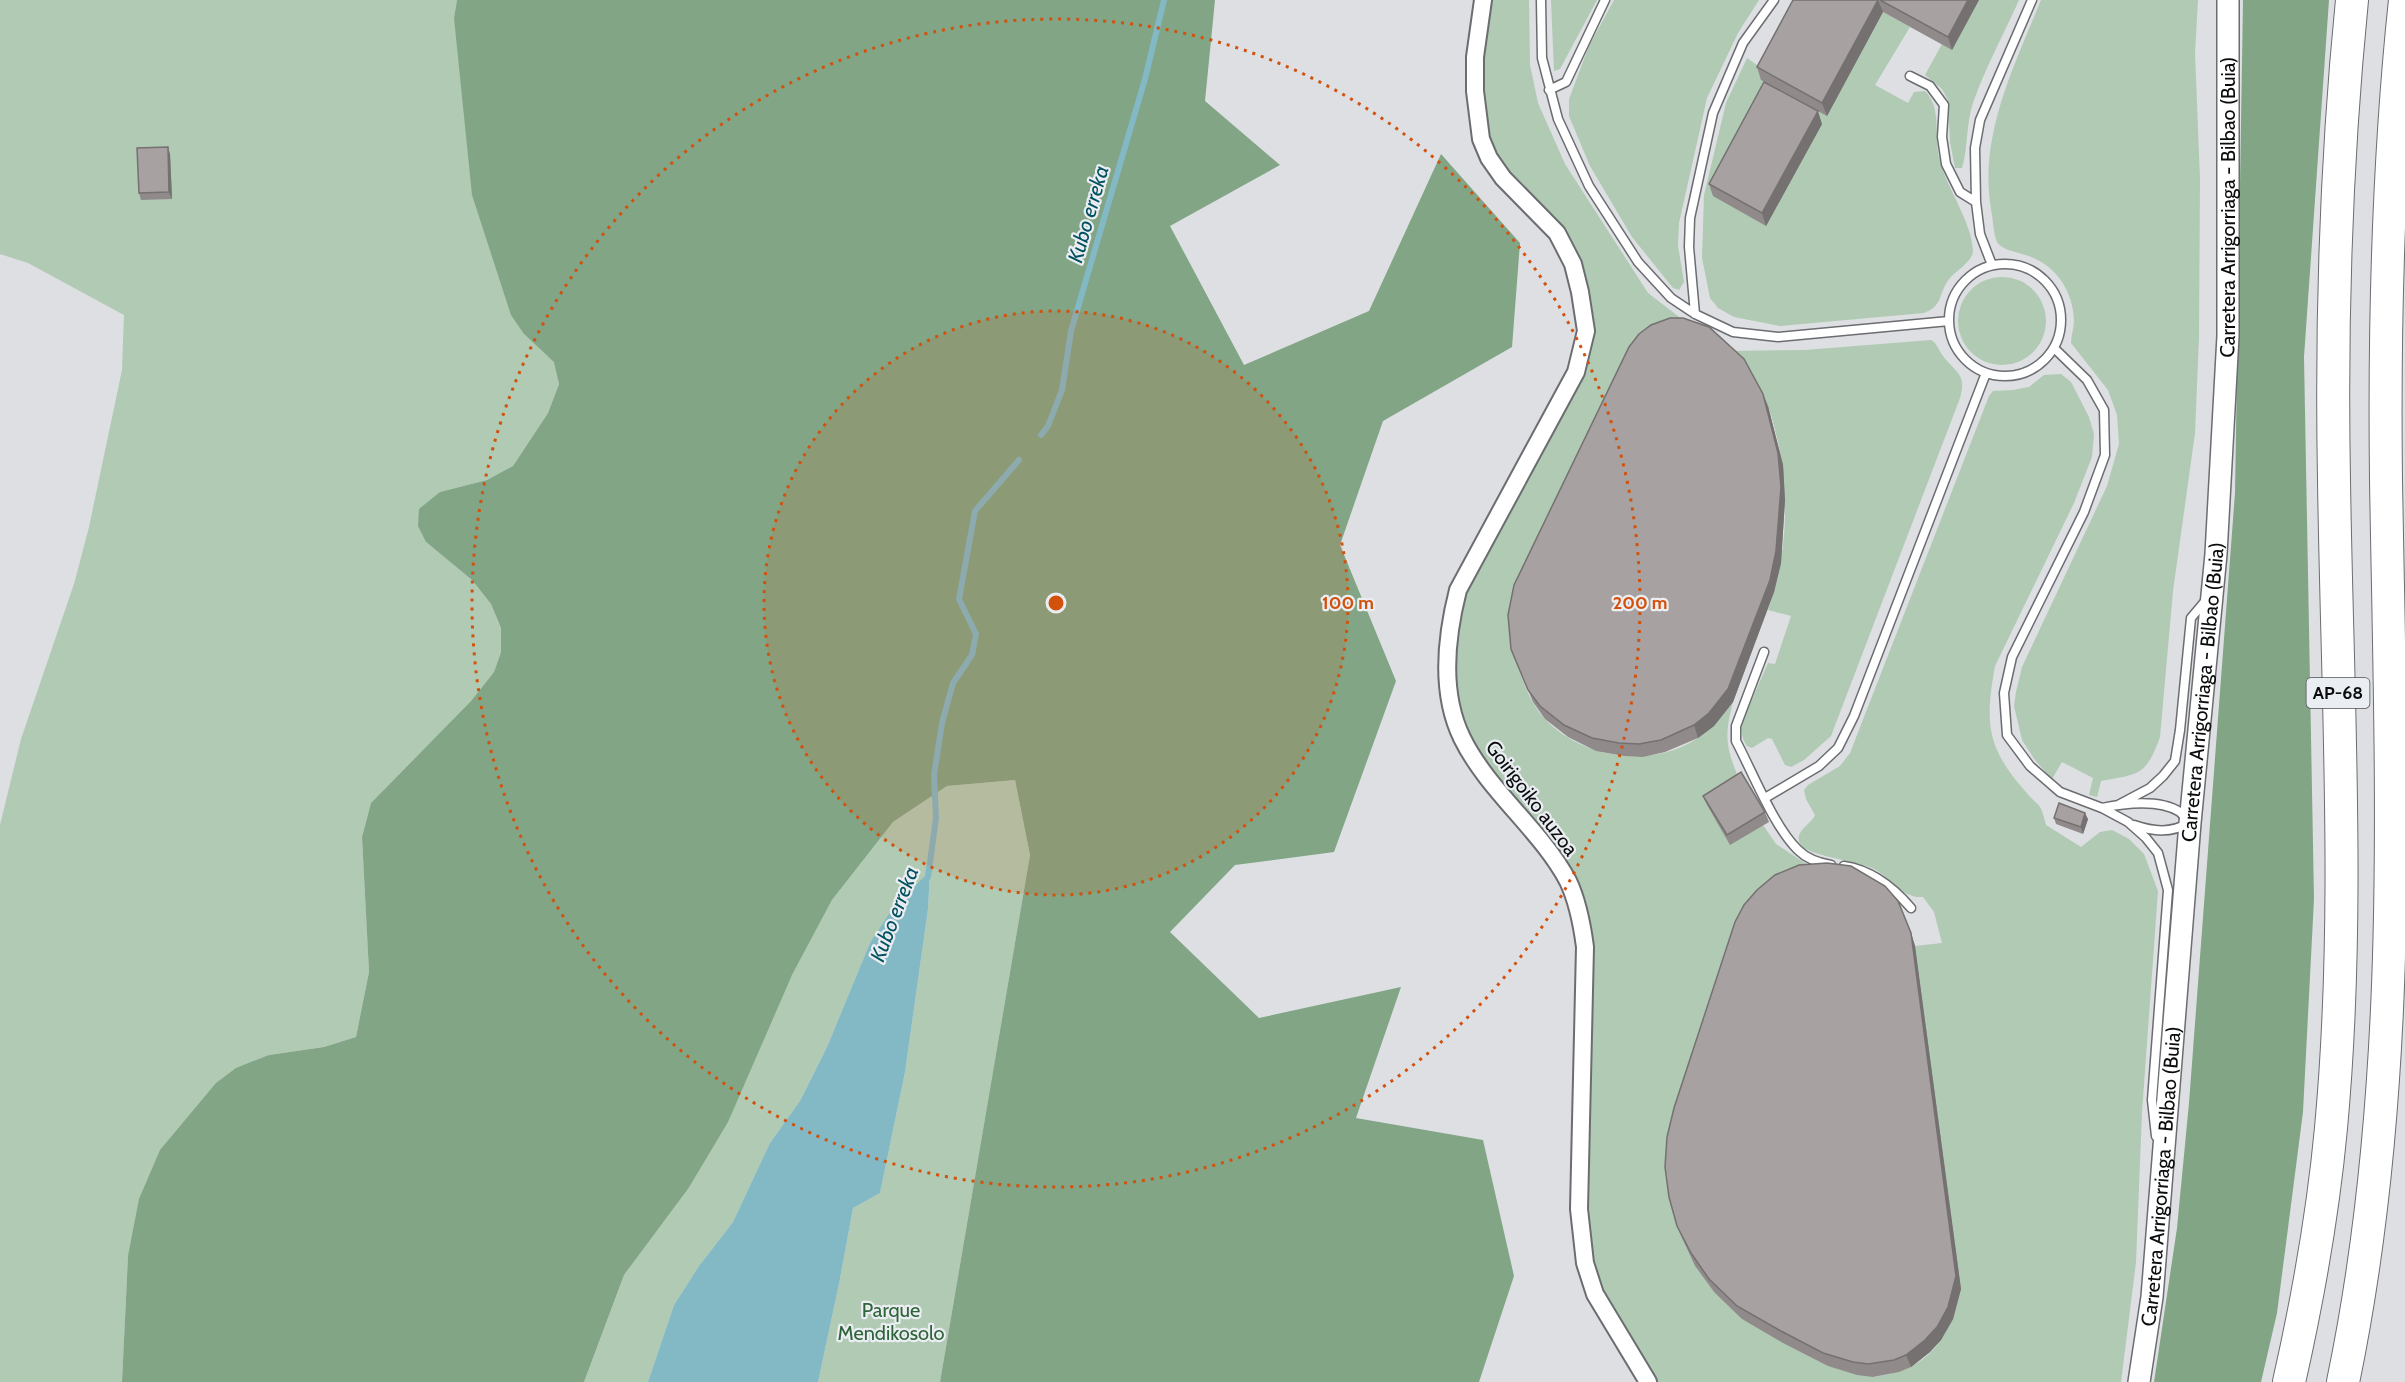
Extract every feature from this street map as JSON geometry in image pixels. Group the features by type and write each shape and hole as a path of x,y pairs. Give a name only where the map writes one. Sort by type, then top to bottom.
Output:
{"highway":[{"path":"2344,0 2344,80"},
{"name":"AP-68","path":"2289,1382 2310,1280 2326,1174 2334,1088 2339,991 2340,802 2333,381 2334,277 2344,80 2352,0"},
{"name":"AP-68","path":"2343,1382 2370,1236 2383,1136 2390,1034 2393,866 2386,320 2393,131 2405,0"}],"street":[{"name":"Goirigoiko auzoa","path":"1483,0 1475,57 1475,91 1481,139 1489,158 1503,177 1557,233 1573,264 1586,331 1576,372 1458,590 1446,660 1452,704 1461,736 1476,763 1557,863 1568,882 1580,914 1585,947 1579,1209 1585,1263 1594,1294 1648,1382"},
{"name":"Carretera Arrigorriaga - Bilbao (Buia)","path":"2139,1382 2152,1297 2190,823 2216,554 2228,336 2228,0"}],"lane":[{"path":"1541,0 1542,58 1558,119 1589,186 1638,262 1671,298 1695,314 1733,332 1778,337 1949,321"},
{"path":"1549,90 1566,82 1605,0"},
{"path":"1695,314 1689,247 1690,218 1713,114 1743,43 1774,0"},
{"path":"1992,265 1980,234 1976,202 1975,148 1980,120 2032,0"},
{"path":"1910,76 1930,86 1944,105 1942,137 1946,164 1960,192 1976,202"},
{"path":"2011,264 2029,268 2050,286 2061,312 2061,330 2054,348 2032,370 2017,375 2001,376 1986,373 1971,365 1959,352 1952,337 1949,321 1952,302 1960,285 1975,272 1992,265 2011,264"},
{"path":"2054,348 2087,380 2104,410 2105,455 2084,512 2012,657 2004,693 2007,735 2030,766 2060,792 2150,830 2167,832 2190,823 2180,812 2162,805 2118,805 2102,808"},
{"path":"1765,798 1819,766 1838,748 1854,716 1986,373"},
{"path":"2118,805 2150,788 2175,761 2192,618 2211,594"},
{"path":"1764,652 1736,726 1736,741 1783,830 1806,856 1818,862 1859,869 1896,891 1911,908"},
{"path":"2127,822 2146,838 2158,853 2168,890 2152,1100 2161,1173"}],"green space":[{"path":"0,0 457,0 454,18 524,334 555,362 559,384 548,413 513,466 487,480 440,492 426,542 472,580 491,604 501,628 501,652 494,672 471,701 371,803 362,837 369,972 356,1037 324,1047 269,1055 128,1256 122,1382 0,1382 0,825 21,739 74,584 89,527 122,370 124,315 28,263 0,254"},
{"path":"457,0 1215,0 1205,101 1280,165 1170,226 1244,365 1369,311 1441,154 1520,243 1512,347 1383,421 1340,545 1396,681 1334,852 1235,865 1170,932 1259,1018 1401,987 1356,1118 1483,1140 1514,1276 1479,1382 940,1382 1030,855 1015,780 947,786 893,822 832,900 792,975 728,1122 688,1189 624,1275 584,1382 122,1382 128,1256 139,1199 160,1150 216,1083 236,1068 269,1055 324,1047 356,1037 369,972 362,837 371,803 471,701 494,672 501,652 501,628 491,604 472,580 426,542 418,526 419,509 440,492 487,480 513,466 548,413 559,384 554,362 524,334 511,315 472,195 454,18"},
{"path":"1483,0 1529,0 1530,65 1538,103 1565,164 1648,293 1700,333 1516,661 1531,699 1545,719 1560,733 1598,751 1618,755 1660,754 1680,748 1703,734 1733,702 1727,735 1732,762 1741,785 1707,805 1730,844 1763,825 1776,844 1808,865 1674,1209 1682,1238 1695,1266 1714,1292 1873,1377 1909,1367 1922,1360 1933,1350 1949,1324 1961,1289 1915,946 1942,943 1934,912 1923,897 1916,897 1902,891 1865,865 1813,852 1801,845 1800,832 1815,815 1804,790 1808,785 1840,766 1850,753 1989,396 1993,391 2029,387 2044,375 2061,374 2071,382 2089,417 2094,434 2092,457 2074,503 1995,666 1990,719 1996,747 2002,761 2039,805 2046,825 2081,847 2100,832 2112,830 2129,839 2144,854 2158,891 2142,1112 2136,1262 2121,1382 1648,1382 1586,1268 1585,947 1568,882 1513,809 1452,704 1452,616 1576,372 1586,331 1573,264 1489,158 1475,91"},
{"path":"1551,0 1597,0 1560,69 1554,71"},
{"path":"1614,0 1759,0 1738,33 1707,98 1679,223 1678,246 1684,282 1679,290 1673,288 1632,237 1590,166 1569,116 1569,99 1589,46"},
{"path":"1979,0 2019,0 1973,103 1962,168 1955,168 1950,142 1948,100 1942,89 1925,75 1942,44 1952,50"},
{"path":"2041,0 2198,0 2195,53 2200,179 2199,337 2195,433 2173,591 2160,737 2150,759 2140,771 2124,777 2101,781 2097,797 2089,795 2093,778 2062,762 2052,779 2035,760 2022,740 2014,706 2022,667 2107,486 2119,444 2117,415 2108,390 2071,343 2073,309 2065,287 2052,270 2043,263 2002,247 1997,242 1994,232 1989,187 1989,159 1994,132 2009,78"},
{"path":"2243,0 2329,0 2304,357 2314,899 2303,1112 2277,1313 2261,1382 2154,1382 2177,1228 2189,1103 2235,493"},
{"path":"1883,12 1910,27 1875,85 1908,103 1914,92 1925,91 1931,98 1936,115 1940,161 1972,240 1972,255 1946,283 1935,307 1924,313 1780,326 1734,317 1718,308 1710,298 1702,258 1704,195 1726,103 1747,58 1827,115"},
{"path":"1993,277 2011,277 2027,284 2039,296 2046,312 2046,330 2039,346 2027,358 2011,365 1993,365 1977,358 1965,346 1958,330 1958,312 1965,296 1977,284"},
{"path":"1931,340 1959,374 1962,384 1960,398 1831,736 1804,760 1791,767 1785,765 1772,739 1768,738 1752,748 1747,746 1743,740 1742,733 1743,720 1768,663 1775,664 1791,616 1768,610 1779,569 1785,527 1784,485 1778,442 1768,407 1755,385 1728,351 1805,350"},
{"name":"Parque Mendikosolo","path":"1015,780 1030,855 940,1382 818,1382 853,1208 880,1193 905,1072 928,909 930,872 870,943 827,1047 800,1101 770,1143 733,1222 699,1266 674,1305 648,1382 584,1382 624,1275 688,1189 792,975 832,900 893,822 947,786"}],"water":[{"path":"930,871 928,909 905,1072 880,1193 853,1208 818,1382 648,1382 674,1305 699,1266 733,1222 770,1143 800,1101 827,1047 870,943 893,908"}],"building":[{"path":"1793,0 1878,0 1822,103 1757,67"},
{"path":"1880,0 1968,0 1948,37"},
{"path":"1764,82 1818,111 1762,213 1709,184"},
{"path":"168,147 169,192 139,193 137,148"},
{"path":"1670,318 1683,318 1709,327 1744,359 1763,394 1778,453 1781,487 1776,551 1770,580 1728,689 1709,713 1694,725 1661,740 1639,744 1619,743 1592,738 1564,725 1540,706 1528,690 1511,649 1508,615 1514,585 1629,347 1639,334 1651,325"},
{"path":"1741,772 1765,812 1727,835 1703,796"},
{"path":"2059,803 2085,813 2081,827 2054,818"},
{"path":"1827,863 1851,866 1885,886 1898,901 1911,933 1956,1276 1948,1307 1937,1327 1925,1340 1906,1355 1894,1360 1868,1364 1823,1353 1779,1330 1737,1306 1709,1279 1691,1253 1677,1226 1669,1197 1665,1167 1667,1137 1674,1108 1735,922 1744,905 1775,875 1799,865"}],"waterway":[{"name":"Kubo erreka","path":"1041,435 1048,426 1062,390 1071,331 1145,79 1164,0"},
{"name":"Kubo erreka","path":"928,877 936,818 934,775 942,723 953,683 972,655 976,634 959,599 975,511 1019,460"}]}
